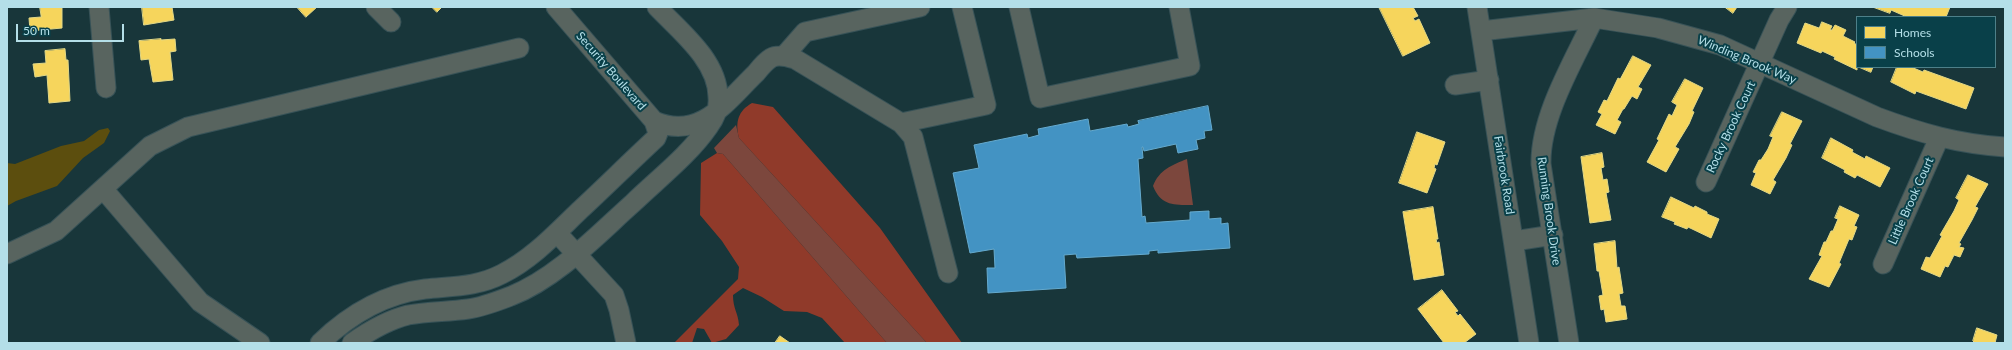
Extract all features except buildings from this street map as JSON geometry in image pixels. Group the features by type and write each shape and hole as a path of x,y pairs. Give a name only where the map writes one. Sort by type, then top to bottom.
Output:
{"street":[{"path":"99,7 106,88"},
{"path":"376,7 390,22"},
{"name":"Security Boulevard","path":"556,7 655,129"},
{"path":"352,343 367,332 407,316 425,312 469,309 513,295 539,281 576,254 678,162 706,130 716,112 719,99 713,73 699,53 657,7"},
{"path":"784,56 805,32 920,7"},
{"path":"901,123 986,105 962,7"},
{"path":"1019,7 1040,98 1190,66 1178,7"},
{"name":"Fairbrook Road","path":"1478,7 1529,343"},
{"name":"Rocky Brook Court","path":"1706,182 1786,7"},
{"name":"Winding Brook Way","path":"1481,31 1594,18 1658,28 1720,45 1877,117 1939,138 2005,147"},
{"name":"Running Brook Drive","path":"1569,343 1541,164 1541,147 1550,113 1594,18"},
{"path":"7,254 56,231 104,190 133,160 150,146 188,127 519,48"},
{"path":"320,343 335,328 350,317 376,302 424,289 464,287 502,274 525,260 557,232 655,129 664,125 680,127 696,124 716,112 772,57 784,56 795,59 814,69 901,123 913,137 948,273"},
{"path":"1455,85 1489,80"},
{"name":"Little Brook Court","path":"1883,264 1939,138"},
{"path":"104,190 200,302 260,343"},
{"path":"557,232 614,295 619,310 626,343"},
{"path":"1514,241 1553,235"}],"shaded area":[{"path":"752,103 773,107 880,228 962,343 927,343 739,138 737,127 739,118 747,106"},
{"path":"736,125 739,138 927,343 887,343 723,154 717,153 714,148"},
{"path":"108,128 110,131 104,143 83,158 57,186 16,201 7,206 7,163 15,164 61,146 84,141 99,130"},
{"path":"717,153 723,154 887,343 845,343 822,318 807,312 784,311 762,297 743,288 733,295 739,325 726,339 712,343 704,329 697,328 692,343 674,343 738,279 739,267 722,241 700,215 701,163"},
{"path":"1187,159 1193,205 1180,205 1164,201 1156,193 1153,186 1156,180 1162,172"}]}
